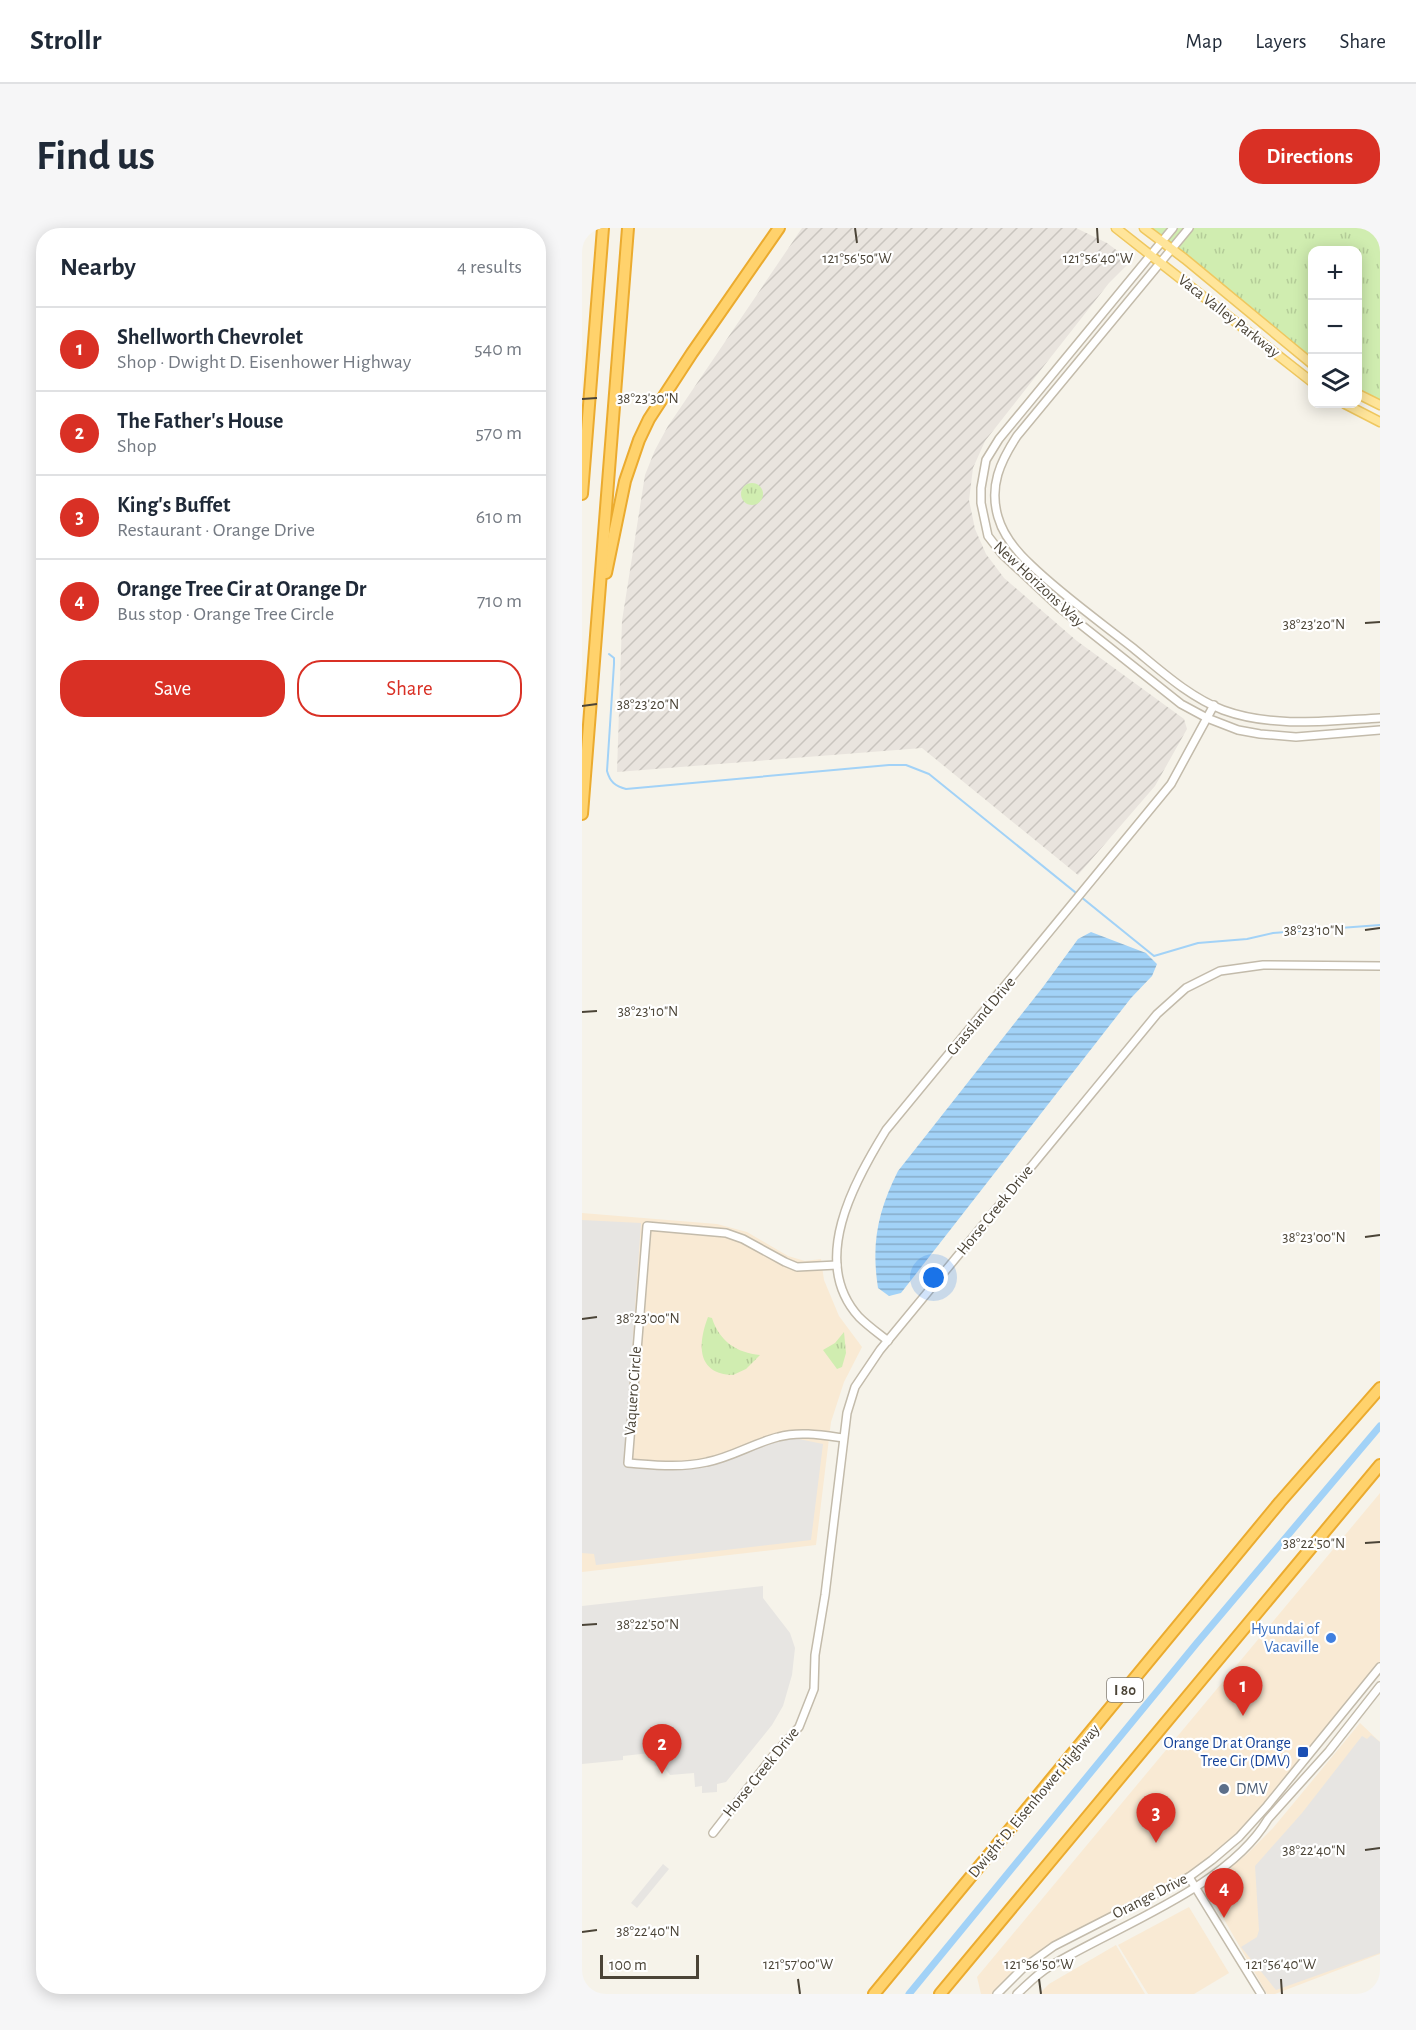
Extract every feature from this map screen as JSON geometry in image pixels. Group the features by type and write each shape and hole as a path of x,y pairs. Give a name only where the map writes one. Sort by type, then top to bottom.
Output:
{"highway":[{"path":"582,494 603,228"},
{"path":"582,814 628,228"},
{"path":"597,615 625,481 635,450 649,419 779,228"},
{"name":"Dwight D. Eisenhower Highway","path":"874,1994 1280,1502 1380,1388"},
{"path":"940,1994 1380,1465"}],"main road":[{"name":"Vaca Valley Parkway","path":"1116,228 1308,379"},
{"name":"Vaca Valley Parkway","path":"1144,228 1173,249 1308,361"},
{"path":"1362,396 1380,405"},
{"path":"1353,408 1380,422"}],"street":[{"name":"New Horizons Way","path":"1173,228 999,439 986,460 981,503 988,536 1002,554 1060,608 1182,704 1207,718 1238,730 1296,737 1380,730"},
{"name":"New Horizons Way","path":"1189,228 1017,436 1003,457 997,472 995,501 1004,533 1030,564 1195,696 1222,709 1262,720 1380,718"},
{"name":"Grassland Drive","path":"888,1341 859,1316 842,1288 837,1265 836,1249 839,1229 867,1162 886,1130 1171,784 1214,705"},
{"name":"Horse Creek Drive","path":"713,1833 773,1756 799,1727 814,1689 815,1655 825,1595 847,1413 855,1388 868,1365 1157,1014 1185,988 1220,971 1263,965 1380,966"},
{"name":"Vaquero Circle","path":"837,1265 797,1266 784,1262 743,1239 726,1233 647,1226 628,1463 668,1466 709,1462 770,1439 790,1435 812,1434 843,1438"},
{"name":"Orange Drive","path":"997,1994 1022,1968 1054,1946 1189,1877 1239,1837 1380,1667"},
{"name":"Orange Drive","path":"1017,1994 1046,1968 1196,1886 1229,1862 1260,1832 1268,1819 1329,1751 1380,1686"},
{"path":"1189,1877 1261,1994"}],"shaded area":[{"path":"802,228 1076,228 1107,243 1131,261 1109,283 985,441 973,468 969,500 975,529 986,554 1004,578 1077,641 1184,719 1187,729 1155,786 1078,875 922,748 617,772 622,621 645,475 668,426"},
{"path":"582,1213 717,1224 747,1232 788,1256 805,1261 821,1259 824,1280 839,1316 862,1347 844,1382 831,1422 816,1545 582,1572"},
{"path":"582,1220 641,1223 624,1466 685,1468 794,1438 823,1444 811,1540 596,1565 594,1554 582,1553"},
{"path":"1380,1493 1380,1665 1253,1817 1211,1858 1190,1873 1058,1943 994,1994 981,1994 977,1977"},
{"path":"763,1586 763,1598 790,1633 795,1648 792,1675 783,1706 772,1725 726,1782 717,1784 717,1792 702,1793 702,1786 695,1787 694,1773 670,1775 664,1767 655,1766 650,1753 623,1756 623,1760 582,1764 582,1606"},
{"path":"1360,1723 1380,1742 1380,1954 1275,1994 1267,1994 1210,1895 1210,1884 1247,1854 1273,1828"},
{"path":"1371,1735 1380,1742 1380,1953 1276,1990 1241,1947 1257,1937 1259,1930 1255,1866 1302,1813 1362,1736 1367,1739"},
{"path":"663,1864 669,1869 637,1908 631,1903"},
{"path":"1189,1907 1229,1973 1194,1994 1148,1994 1118,1945"},
{"path":"1116,1945 1145,1994 1039,1994 1049,1984"}],"green space":[{"path":"1144,228 1380,228 1380,403 1362,394 1362,246 1308,246 1308,361"},
{"path":"752,483 760,486 763,494 760,502 752,505 744,502 741,494 744,486"},
{"path":"708,1317 712,1318 719,1333 730,1344 744,1352 760,1355 746,1369 733,1375 712,1369 706,1363 702,1337"},
{"path":"844,1332 846,1353 842,1367 837,1369 823,1350 835,1343"}],"water":[{"path":"1091,932 1146,953 1157,964 1152,976 1131,998 901,1293 889,1296 878,1288 876,1242 885,1200 898,1171 1078,939"}],"waterway":[{"path":"609,654 614,658 614,664 607,771 611,781 622,788 906,765 929,774 1154,956 1198,943 1247,939 1273,933 1380,925"},
{"path":"909,1994 1196,1644 1380,1426"}],"place":[{"name":"Hyundai of Vacaville","path":"1331,1638"},
{"name":"Shellworth Chevrolet","path":"1243,1716"},
{"name":"Orange Dr at Orange Tree Cir (DMV)","path":"1303,1752"},
{"name":"The Father's House","path":"662,1774"},
{"name":"DMV","path":"1224,1789"},
{"name":"King's Buffet","path":"1156,1843"},
{"name":"Orange Tree Cir at Orange Dr","path":"1224,1918"}]}
